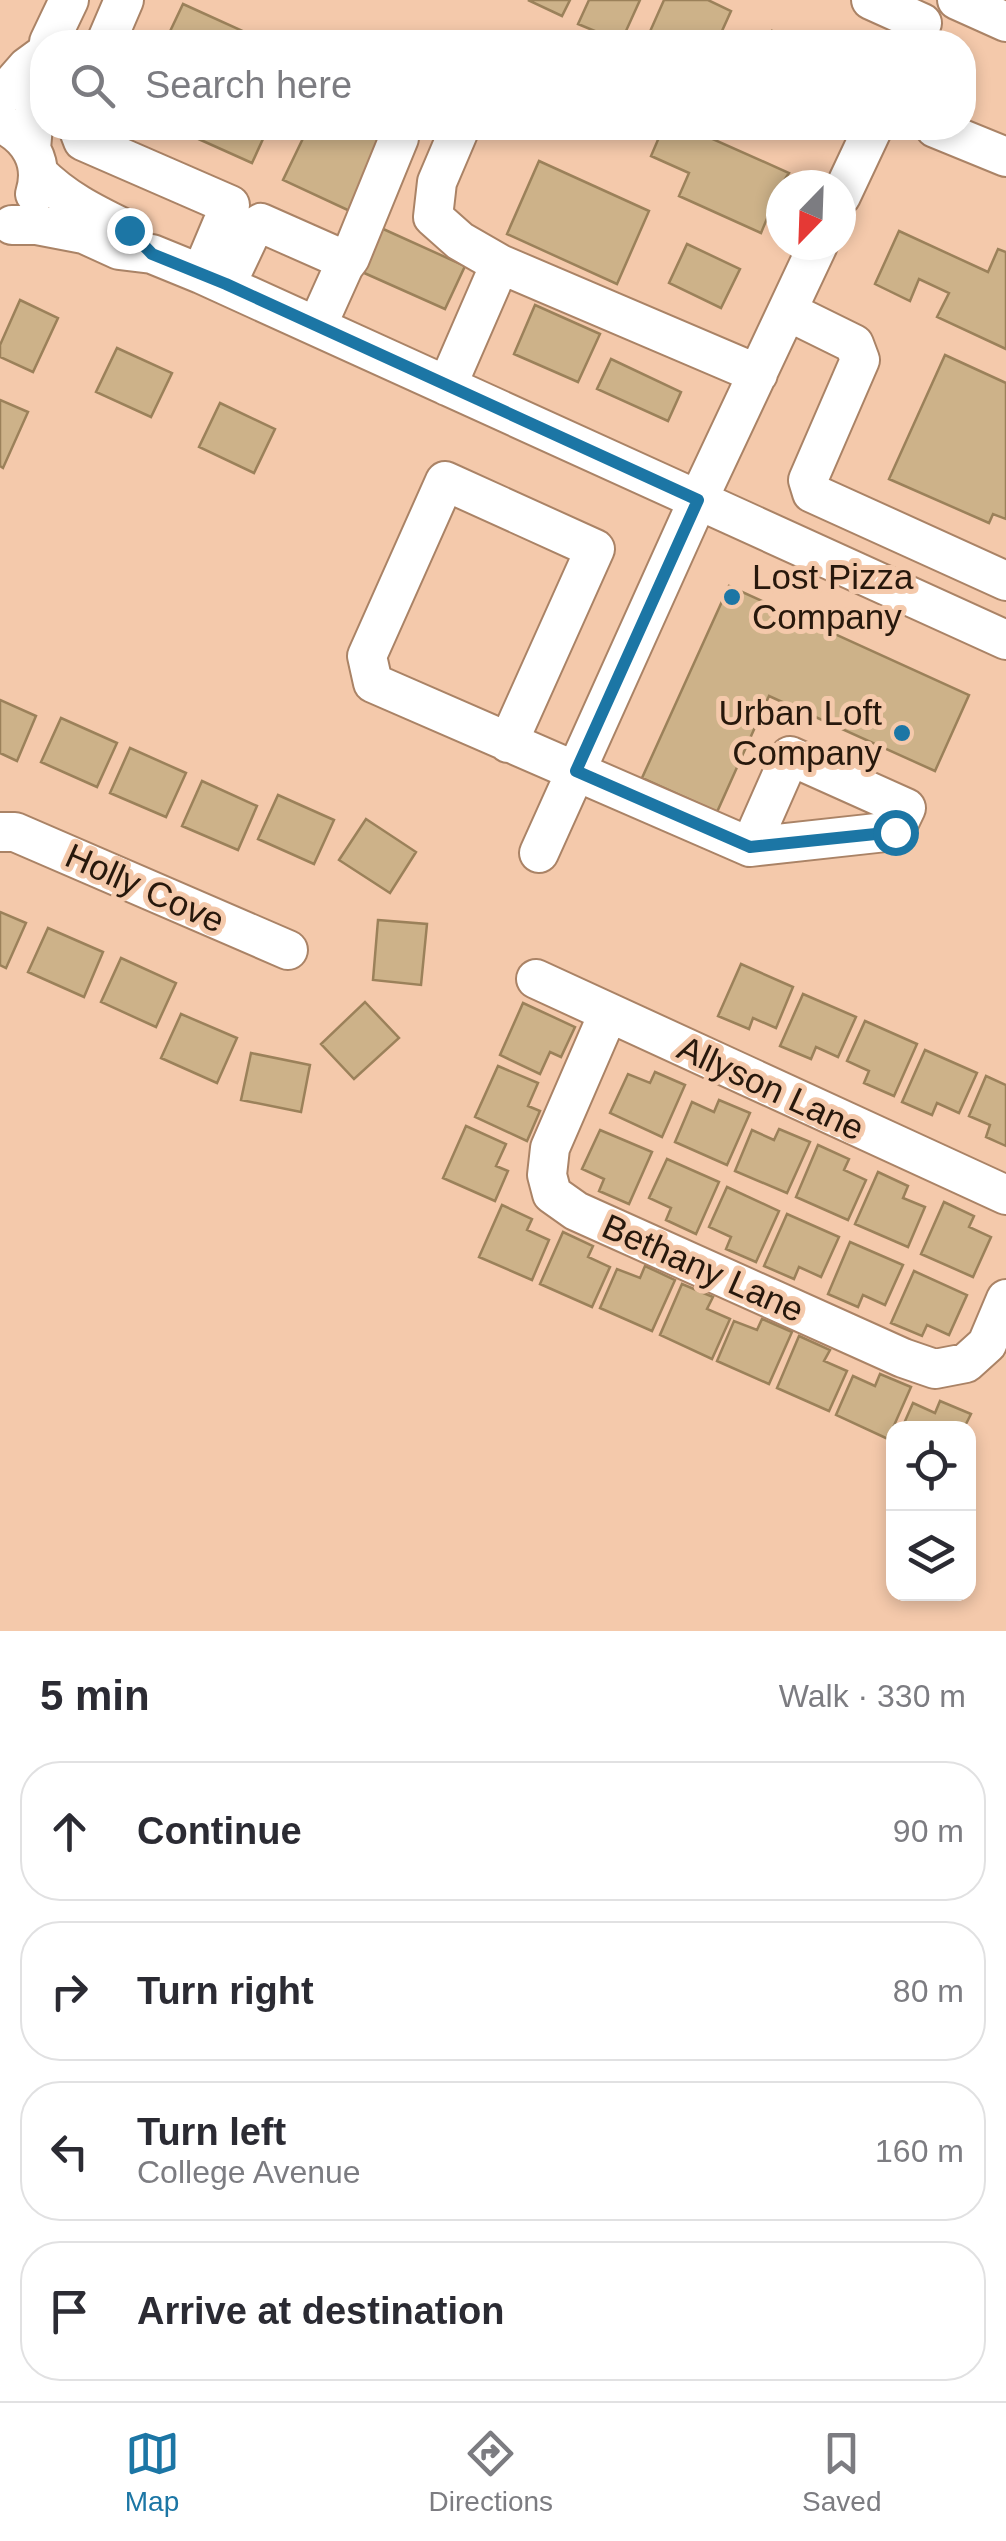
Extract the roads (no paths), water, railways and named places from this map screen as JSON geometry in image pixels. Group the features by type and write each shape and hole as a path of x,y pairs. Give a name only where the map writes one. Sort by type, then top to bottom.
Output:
{"street":[{"path":"55,30 69,0"},
{"path":"111,30 124,0"},
{"path":"871,0 923,22"},
{"path":"957,0 1006,22"},
{"path":"0,98 30,65"},
{"path":"0,123 14,129 55,190 74,204 129,230 152,254"},
{"path":"6,227 25,214 34,201 35,140"},
{"path":"83,140 230,205 214,279"},
{"path":"317,326 397,140"},
{"path":"455,140 437,182 433,218 460,241 500,264 758,374"},
{"path":"853,170 867,140"},
{"path":"963,140 1006,158"},
{"path":"214,279 261,223 340,258 344,266"},
{"path":"6,227 84,234 119,250 152,254 214,279 1006,640"},
{"path":"539,853 811,260"},
{"path":"447,386 500,264"},
{"path":"787,311 854,344 860,360 808,480 812,493 1006,581"},
{"path":"508,743 595,548 445,481 366,656 373,684 508,743 576,771 750,847"},
{"name":"Holly Cove","path":"0,832 15,832 288,950"},
{"name":"Allyson Lane","path":"536,979 1006,1195"},
{"name":"Bethany Lane","path":"608,1014 550,1148 547,1175 552,1194 576,1211 935,1369 966,1362 987,1344 1006,1299"}],"place":[{"name":"Lost Pizza Company","path":"732,597"},
{"name":"Urban Loft Company","path":"902,733"}]}
